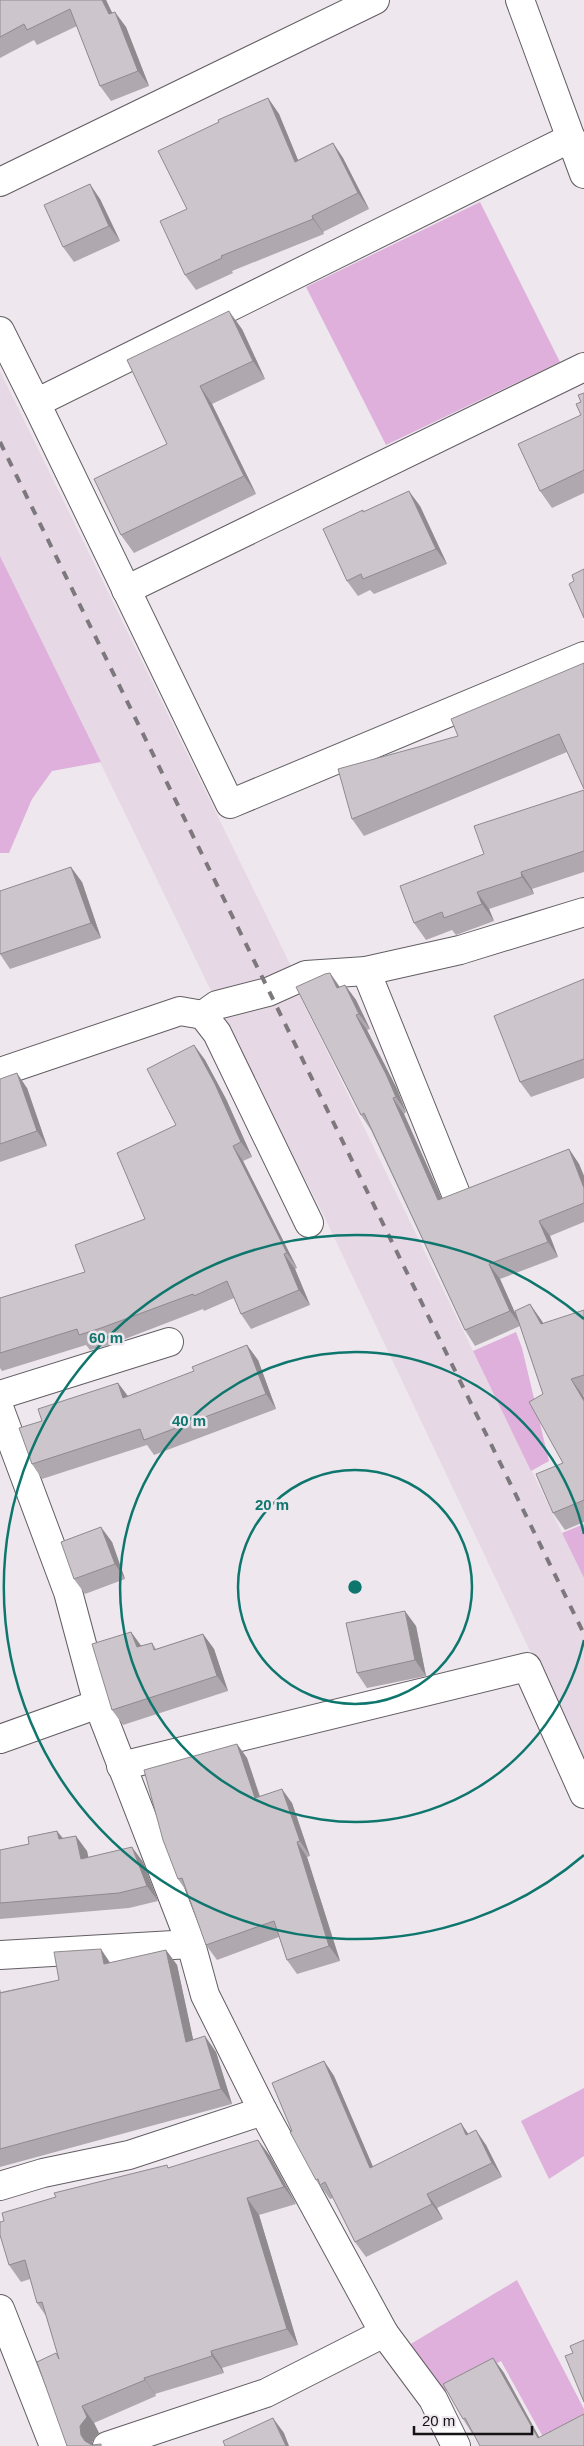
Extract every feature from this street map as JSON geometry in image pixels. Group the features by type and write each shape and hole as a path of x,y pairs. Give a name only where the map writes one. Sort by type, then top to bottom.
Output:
{"street":[{"path":"0,182 375,0"},
{"path":"520,0 584,174"},
{"path":"36,403 571,138"},
{"path":"0,331 230,804 584,656"},
{"path":"126,590 584,367"},
{"path":"202,1015 217,1005 268,992 306,975 366,971 460,950 584,912"},
{"path":"366,971 456,1194"},
{"path":"0,1072 180,1011 202,1015 217,1033 309,1223"},
{"path":"0,1395 169,1342"},
{"path":"0,1410 68,1592 98,1704 191,1944 205,1995 263,2112 384,2333 433,2399 456,2446"},
{"path":"121,1766 527,1667 584,1794"},
{"path":"0,1739 98,1704"},
{"path":"0,1955 191,1944"},
{"path":"0,2186 43,2173 129,2155 263,2112"},
{"path":"0,2309 54,2446"},
{"path":"107,2446 266,2393 384,2333"}],"shaded area":[{"path":"480,202 560,362 386,445 306,287"},
{"path":"0,371 292,968 276,978 213,995 0,556"},
{"path":"0,556 101,762 52,771 32,799 9,853 0,853"},
{"path":"297,990 584,1578 584,1781 537,1666 323,1214 218,1011"},
{"path":"516,1332 522,1348 549,1461 531,1471 473,1351"},
{"path":"584,1524 584,1578 562,1533"},
{"path":"584,2088 584,2156 549,2179 521,2121"},
{"path":"517,2280 584,2409 584,2446 548,2446 501,2361 445,2392 409,2345"}],"building":[{"path":"0,0 102,0 109,14 115,12 138,71 100,86 70,9 27,30 24,24 0,37"},
{"path":"268,98 295,162 333,143 358,193 312,216 313,219 221,256 222,258 185,275 160,221 187,209 158,151 219,122 218,120"},
{"path":"90,184 109,226 63,247 44,205"},
{"path":"229,311 253,361 200,386 244,476 121,535 94,479 167,444 127,360"},
{"path":"584,393 584,470 540,491 518,444 581,415 576,404 581,402 578,395"},
{"path":"409,491 436,549 363,579 361,574 347,581 323,529"},
{"path":"584,569 584,618 569,584 574,581 572,575"},
{"path":"584,663 584,789 559,734 352,819 338,769 458,736 451,719"},
{"path":"584,790 584,851 521,872 522,877 477,892 482,904 444,918 442,912 414,923 400,886 484,854 474,826"},
{"path":"71,867 91,923 0,954 0,891"},
{"path":"330,973 337,988 345,985 359,1014 356,1015 386,1074 396,1097 393,1098 438,1200 569,1149 584,1188 584,1203 539,1221 548,1242 489,1264 510,1311 465,1330 364,1113 361,1115 296,987"},
{"path":"584,979 584,1059 520,1082 494,1016"},
{"path":"194,1045 215,1084 241,1142 233,1146 287,1253 284,1254 299,1290 241,1314 227,1281 194,1296 193,1294 79,1335 77,1329 0,1353 0,1298 85,1272 75,1245 145,1219 117,1153 176,1125 147,1069"},
{"path":"17,1073 37,1131 0,1144 0,1079"},
{"path":"530,1304 541,1324 584,1310 584,1375 571,1379 584,1401 584,1500 553,1513 536,1474 563,1463 529,1402 543,1394 515,1311"},
{"path":"247,1345 266,1394 144,1440 140,1429 32,1464 19,1428 42,1421 38,1409 118,1383 123,1398 194,1371 192,1367"},
{"path":"101,1527 115,1564 74,1579 61,1542"},
{"path":"405,1611 415,1660 357,1673 346,1623"},
{"path":"131,1632 137,1647 152,1643 154,1650 203,1634 217,1676 112,1710 92,1644"},
{"path":"237,1744 255,1798 282,1789 300,1841 297,1842 329,1946 287,1960 274,1921 206,1945 182,1878 178,1879 163,1840 144,1770"},
{"path":"57,1831 59,1839 76,1836 81,1859 132,1847 147,1886 119,1893 0,1903 0,1850 29,1844 28,1837"},
{"path":"101,1949 104,1964 166,1950 186,2042 205,2036 221,2089 0,2149 0,1993 59,1980 54,1952"},
{"path":"324,2061 370,2168 461,2123 466,2135 476,2130 492,2163 427,2194 432,2204 355,2242 325,2182 320,2185 318,2179 316,2180 290,2132 292,2131 272,2083"},
{"path":"258,2140 284,2187 247,2198 287,2329 211,2351 212,2356 144,2378 145,2380 82,2406 87,2417 80,2426 81,2435 85,2441 92,2445 101,2444 101,2446 67,2446 37,2362 56,2353 59,2359 42,2302 37,2303 25,2260 9,2265 0,2235 0,2222 4,2221 2,2213 56,2197 54,2193 167,2165 168,2168"},
{"path":"584,2340 584,2402 565,2356 573,2353 570,2346"},
{"path":"493,2358 538,2438 584,2414 584,2446 480,2446 443,2384"},
{"path":"273,2418 286,2446 225,2446 223,2441"}],"railway":[{"path":"0,442 584,1634"}]}
